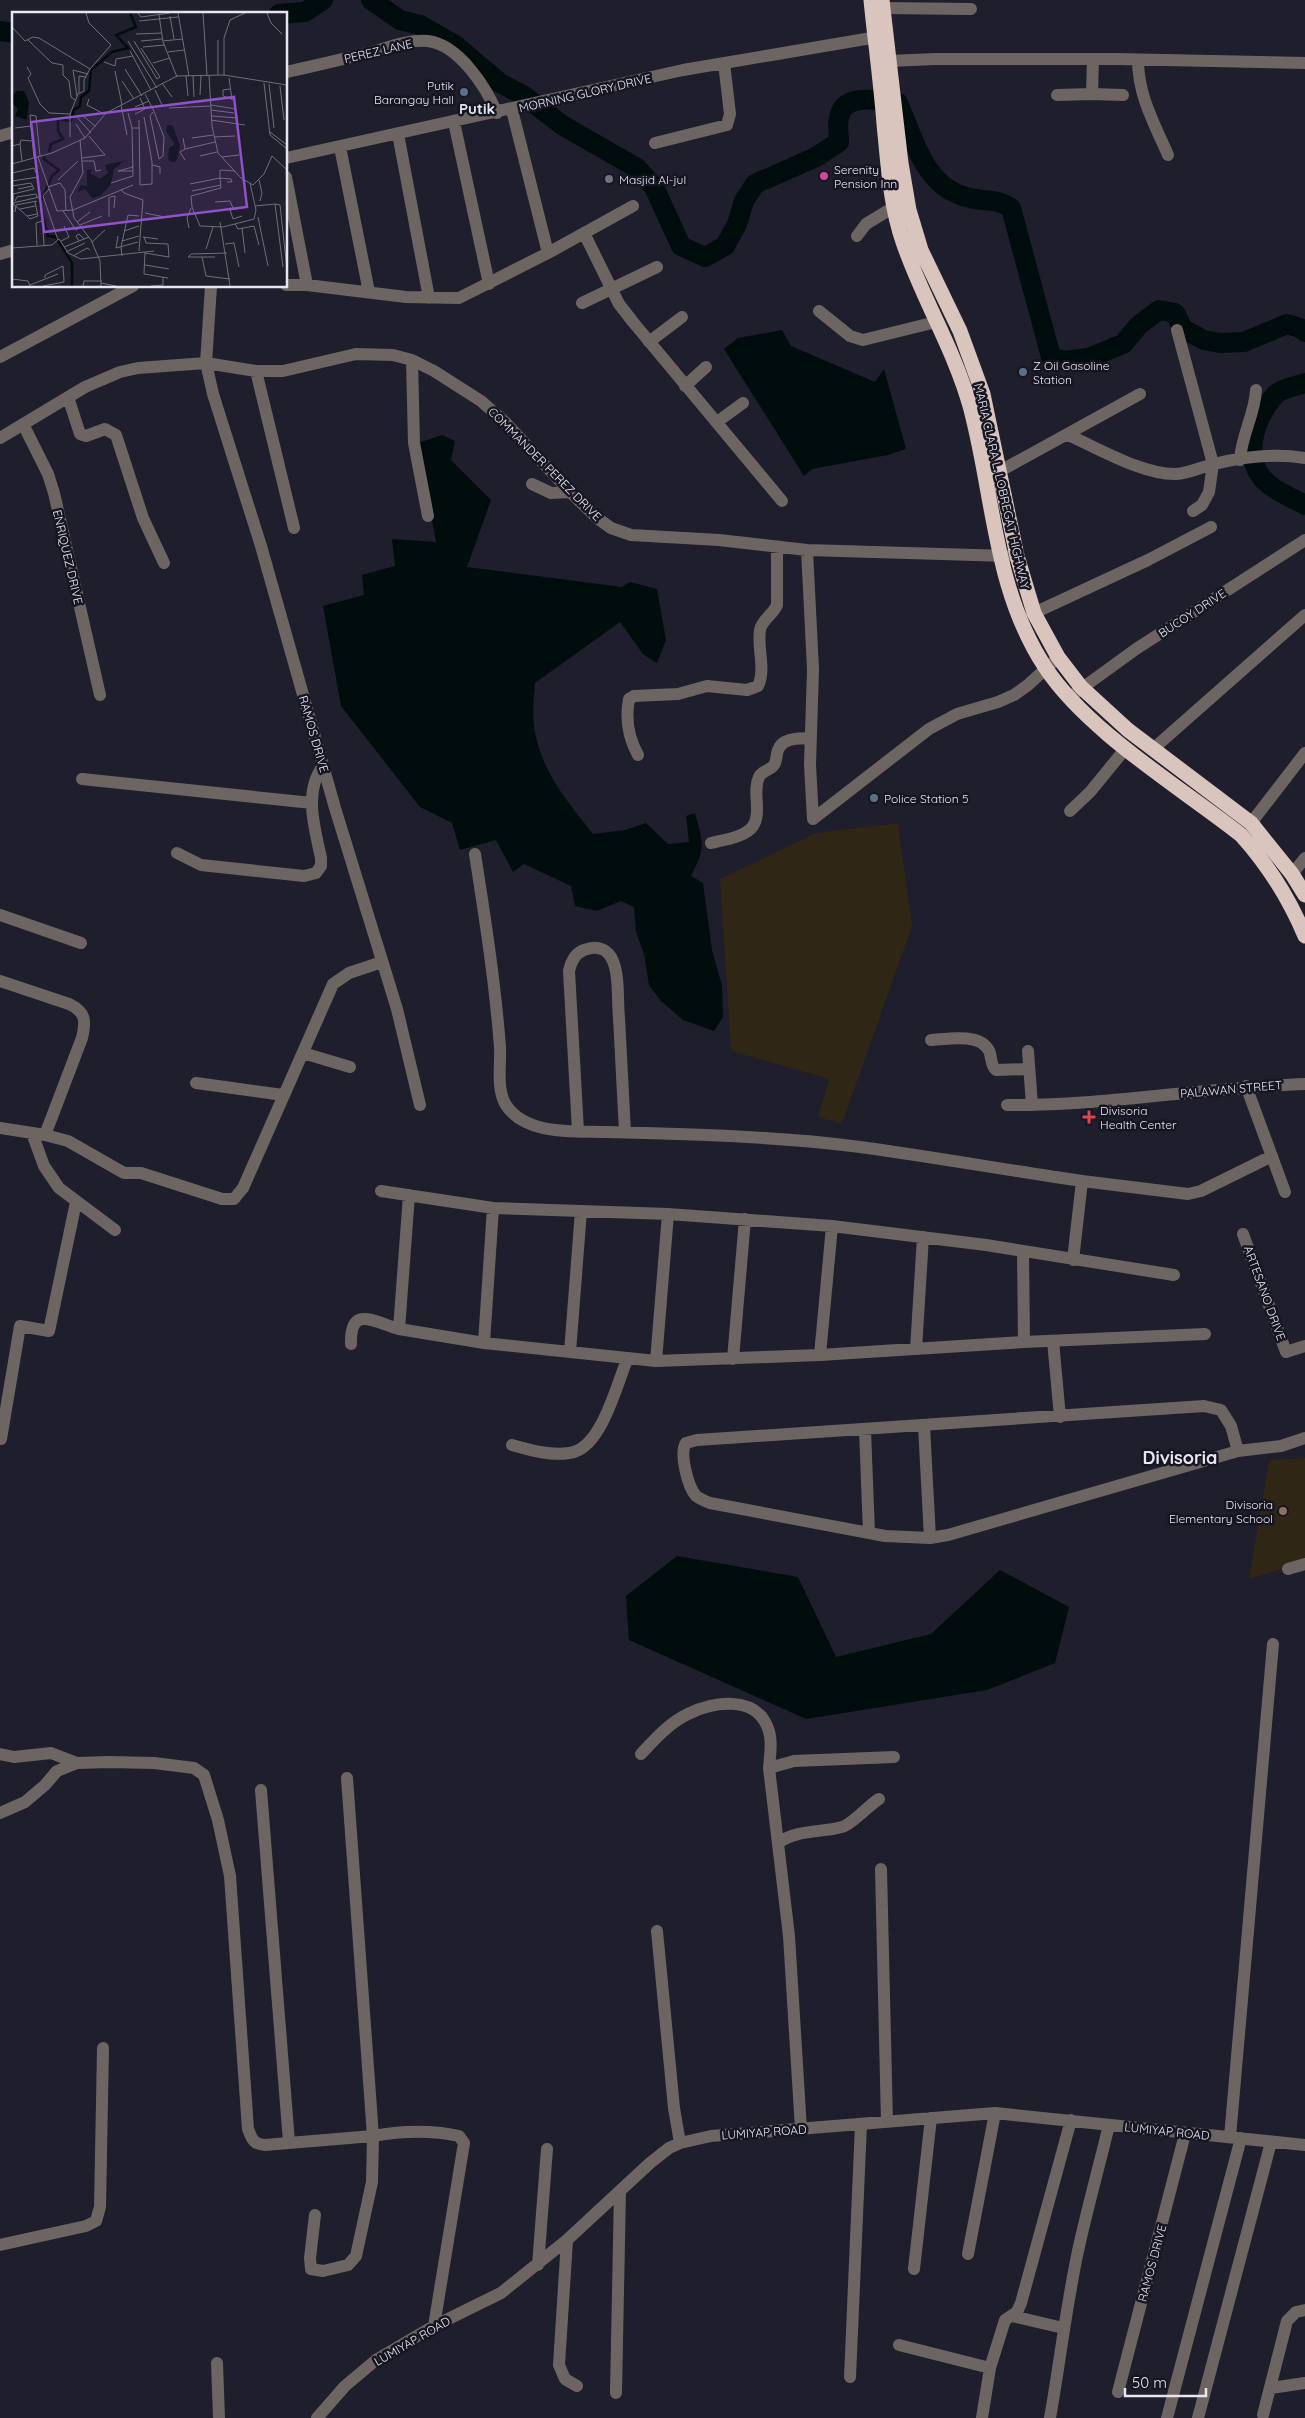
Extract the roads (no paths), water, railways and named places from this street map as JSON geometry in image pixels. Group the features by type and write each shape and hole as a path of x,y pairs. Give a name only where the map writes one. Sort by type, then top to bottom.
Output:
{"highway":[{"name":"MARIA CLARA L. LOBREGAT HIGHWAY","path":"878,3 890,124 894,206 902,241 960,375 968,400 1007,586 1025,630 1046,669 1075,692 1101,708 1251,823 1292,874 1305,895"},
{"name":"MARIA CLARA L. LOBREGAT HIGHWAY","path":"880,37 888,61 886,87"},
{"name":"MARIA CLARA L. LOBREGAT HIGHWAY","path":"890,124 921,250 960,331 980,385 1017,556 1034,613 1075,692 1126,748 1241,835 1273,874 1305,936"}],"street":[{"path":"878,3 971,9"},
{"name":"MORNING GLORY DRIVE","path":"288,158 724,62 880,37"},
{"name":"PEREZ LANE","path":"288,72 405,43 428,41 442,45 461,60 478,78 497,113"},
{"path":"888,61 936,59 1093,59 1305,64"},
{"path":"1092,94 1093,59"},
{"path":"1138,60 1138,76 1144,102 1168,155"},
{"path":"655,143 727,125 730,114 724,62"},
{"path":"1057,95 1123,95"},
{"path":"512,110 548,253"},
{"path":"454,122 489,284"},
{"path":"398,134 429,298"},
{"path":"340,147 369,292"},
{"path":"288,187 307,285"},
{"path":"288,285 307,285 429,298 459,298 548,253 633,206"},
{"path":"856,236 866,224 894,206"},
{"path":"584,233 619,304 782,501"},
{"path":"582,302 657,267"},
{"path":"0,356 130,288"},
{"path":"206,363 211,288"},
{"path":"819,311 850,336 863,340 936,322"},
{"path":"649,342 682,317"},
{"path":"1177,330 1213,464 1209,492 1202,505 1192,511"},
{"name":"COMMANDER PEREZ DRIVE","path":"0,438 84,387 120,372 138,368 206,363 256,371 282,371 368,353 393,355 412,360 481,401 506,423 570,492 597,518 611,528 631,536 719,540 807,550 1017,556"},
{"path":"412,360 414,443 428,516"},
{"name":"RAMOS DRIVE","path":"206,363 222,428 261,546 323,766 397,1010 420,1105"},
{"path":"685,386 706,367"},
{"path":"256,371 294,528"},
{"path":"1246,459 1241,449 1256,399 1256,390"},
{"path":"984,479 1068,435 1140,394"},
{"path":"68,397 80,434 86,436 105,429 116,435 143,518 164,563"},
{"path":"717,422 743,404"},
{"name":"ENRIQUEZ DRIVE","path":"23,424 48,474 54,493 100,695"},
{"path":"1068,435 1140,466 1162,472 1185,473 1213,464 1283,454 1305,458"},
{"path":"532,484 551,494 570,492"},
{"path":"1034,613 1148,560 1211,527"},
{"name":"BUCOY DRIVE","path":"1075,692 1305,540"},
{"path":"638,755 630,738 626,716 629,699 634,696 665,696 707,686 751,690 758,686 760,674 760,628 764,621 774,612 777,604 777,548"},
{"path":"807,550 813,669 811,738 813,819 929,729 957,714 998,702 1014,695 1058,657"},
{"path":"1153,749 1305,615"},
{"path":"711,843 741,835 754,825 757,782 760,775 774,765 780,744 785,741 811,738"},
{"path":"1070,811 1090,792 1126,748"},
{"path":"1251,823 1305,753"},
{"path":"177,853 202,865 312,876 319,871 321,858 312,803 316,775 323,766"},
{"path":"82,779 312,803"},
{"path":"475,854 488,938 500,1048 502,1094 506,1105 522,1120 535,1126 578,1132 625,1132 804,1141 852,1146 1082,1181 1188,1194 1201,1191 1272,1156"},
{"path":"1292,874 1305,858"},
{"path":"0,915 81,943"},
{"path":"578,1132 570,971 574,958 581,951 600,948 607,951 611,958 617,989 625,1132"},
{"path":"0,1128 46,1135 68,1141 124,1173 141,1173 229,1200 239,1195 244,1188 283,1094 333,984 339,978 349,973 382,962"},
{"path":"0,981 63,1002 77,1008 85,1017 86,1023 82,1038 46,1135"},
{"path":"931,1040 973,1040 984,1044 989,1050 991,1064 996,1070 1029,1068"},
{"path":"1028,1051 1032,1105"},
{"path":"303,1053 350,1067"},
{"path":"196,1083 283,1094"},
{"name":"PALAWAN STREET","path":"1007,1105 1090,1104 1246,1086 1305,1084"},
{"path":"1246,1086 1286,1192"},
{"path":"32,1133 50,1177 76,1202 115,1230"},
{"path":"1073,1260 1082,1181"},
{"path":"381,1190 493,1208 668,1214 832,1226 923,1236 1174,1275"},
{"path":"399,1330 409,1194"},
{"path":"1,1439 20,1326 49,1331 76,1202"},
{"path":"484,1343 493,1208"},
{"path":"570,1352 581,1211"},
{"path":"656,1361 668,1214"},
{"path":"733,1359 744,1219"},
{"path":"820,1355 832,1226"},
{"name":"ARTESANO DRIVE","path":"1243,1234 1286,1352 1305,1346"},
{"path":"916,1349 923,1236"},
{"path":"1023,1252 1024,1342"},
{"path":"352,1344 351,1330 353,1324 358,1319 365,1319 399,1330 484,1343 627,1360 656,1361 820,1355 1024,1342 1205,1334"},
{"path":"1053,1341 1060,1416"},
{"path":"512,1446 556,1454 570,1454 584,1447 596,1436 602,1425 627,1360"},
{"path":"1238,1452 1226,1417 1221,1410 1213,1407 697,1440 686,1443 683,1453 692,1489 696,1496 710,1503 900,1538 930,1538 948,1535 1238,1452 1281,1446 1305,1438"},
{"path":"924,1426 930,1538"},
{"path":"865,1430 869,1533"},
{"path":"1288,1569 1305,1564"},
{"path":"1167,2418 1235,2137 1273,1644"},
{"path":"641,1754 665,1730 686,1714 707,1706 731,1704 745,1706 762,1717 768,1727 770,1738 769,1768 790,1936 801,2129"},
{"path":"0,1754 14,1757 51,1753 77,1763"},
{"path":"769,1768 794,1761 894,1758"},
{"path":"0,1814 25,1802 45,1785 57,1771 77,1763 154,1763 194,1768 204,1775 218,1820 230,1876 248,2129 252,2140 256,2144 265,2145 390,2133 444,2133 459,2136 464,2143 434,2326"},
{"path":"315,2215 310,2258 311,2269 323,2271 348,2265 353,2261 358,2250 372,2182 373,2136 347,1778"},
{"path":"261,1790 288,2142"},
{"path":"778,1843 785,1838 802,1832 842,1827 879,1799"},
{"path":"881,1869 887,2122"},
{"path":"658,1931 674,2108 680,2143"},
{"path":"0,2245 86,2226 96,2221 100,2207 103,2048"},
{"path":"968,2254 996,2113"},
{"name":"LUMIYAP ROAD","path":"317,2418 345,2386 376,2360 434,2326 501,2293 538,2265 650,2162 669,2148 680,2143 711,2136 996,2113 1305,2145"},
{"path":"914,2269 931,2118"},
{"path":"982,2418 990,2368 1005,2320 1019,2310 1071,2120"},
{"path":"850,2378 861,2124"},
{"path":"1050,2418 1061,2356 1063,2328 1078,2251 1110,2125"},
{"name":"RAMOS DRIVE","path":"1118,2392 1185,2134"},
{"path":"1198,2418 1272,2142"},
{"path":"538,2265 547,2149"},
{"path":"616,2393 620,2191"},
{"path":"567,2240 559,2365 565,2379 577,2386"},
{"path":"1263,2415 1287,2321 1296,2312 1305,2310"},
{"path":"1012,2316 1063,2328"},
{"path":"899,2345 990,2368"},
{"path":"217,2363 219,2418"},
{"path":"1271,2388 1305,2383"}],"waterway":[{"path":"288,13 305,12 323,0"},
{"path":"371,0 400,20 420,25 455,45 500,83 523,95 562,125 637,168 654,187 681,246 705,257 725,246 737,224 744,201 755,184 816,157 839,142 839,118 842,110 848,104 864,100 882,101 898,103 923,161 931,174 942,184 954,193 970,198 996,201 1011,208 1051,357 1065,361 1088,358 1123,344 1139,325 1159,310 1175,313 1183,329 1204,340 1220,343 1244,342 1287,324 1300,328 1305,332"},
{"path":"0,31 12,33"},
{"path":"1305,383 1279,392 1269,402 1258,422 1253,444 1255,465 1264,480 1275,489 1305,505"}],"place":[{"name":"Putik Barangay Hall","path":"464,92"},
{"name":"Serenity Pension Inn","path":"824,176"},
{"name":"Masjid Al-jul","path":"609,179"},
{"name":"Z Oil Gasoline Station","path":"1023,372"},
{"name":"Police Station 5","path":"874,798"},
{"name":"Divisoria Health Center","path":"1089,1117"},
{"name":"Divisoria Elementary School","path":"1283,1511"}],"district":[{"name":"Putik","path":"477,108"},
{"name":"Divisoria","path":"1180,1457"}]}
